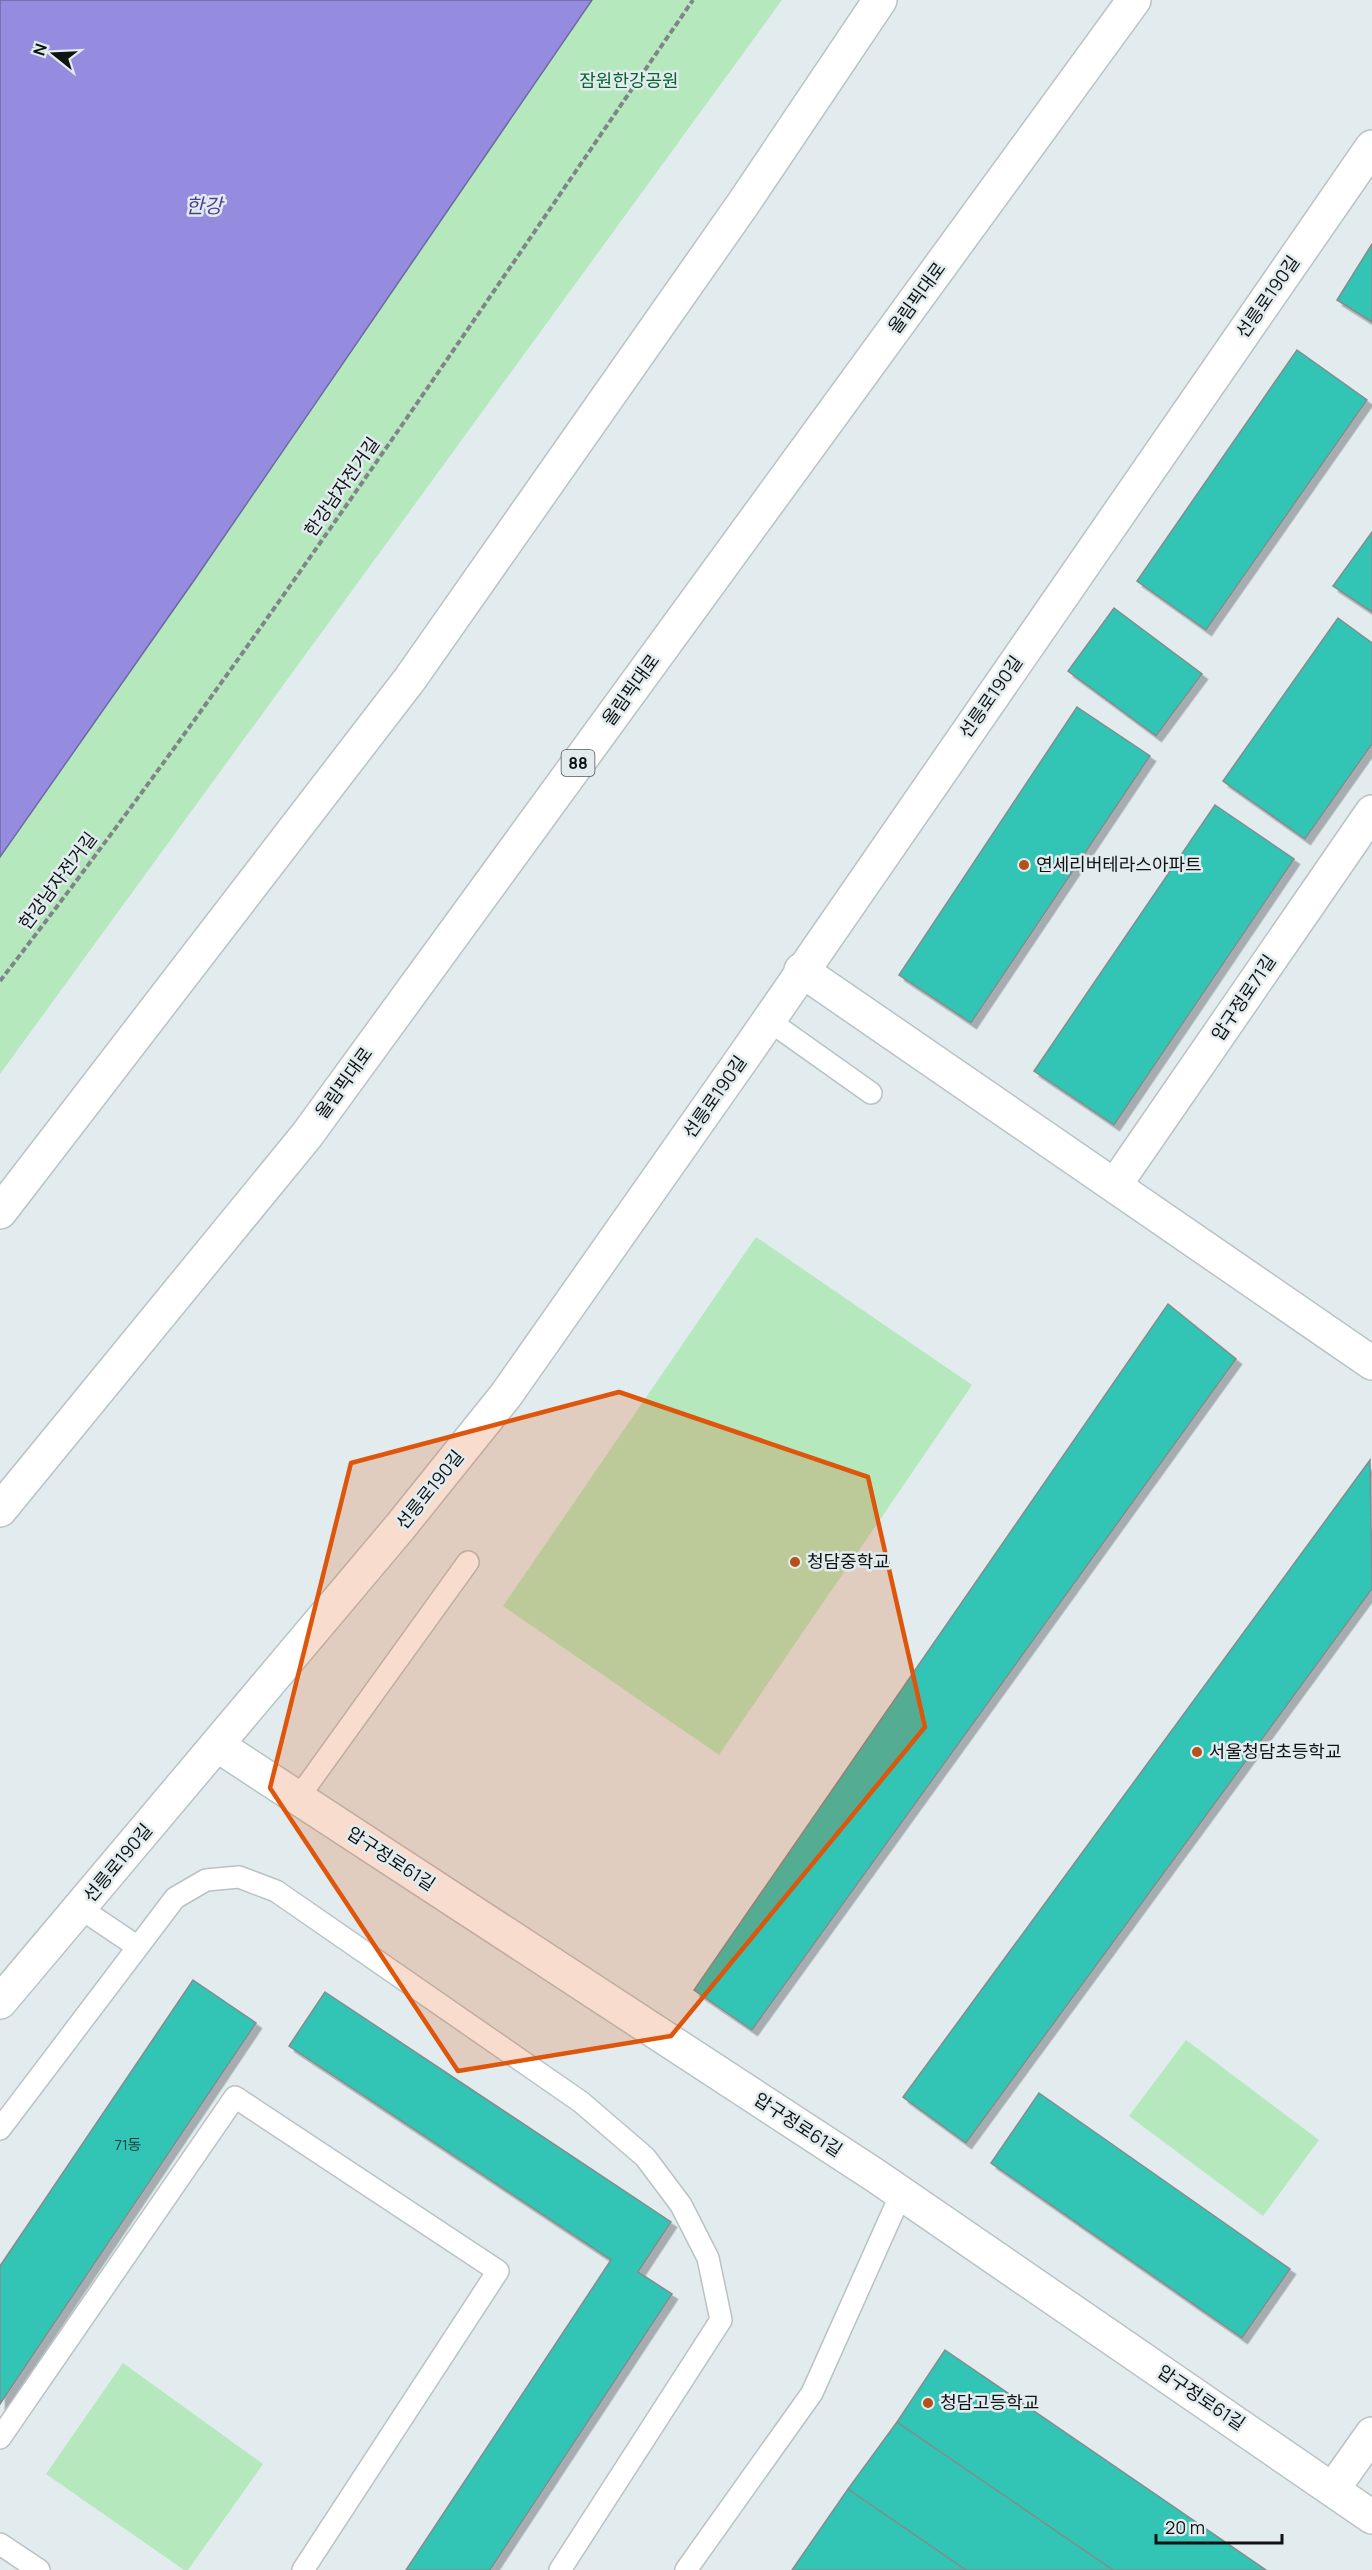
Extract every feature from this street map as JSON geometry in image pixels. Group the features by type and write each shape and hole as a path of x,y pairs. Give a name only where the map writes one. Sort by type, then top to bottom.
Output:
{"main road":[{"path":"0,1212 410,679 742,204 880,0"},
{"name":"올림픽대로","path":"0,1510 307,1135 1134,0"},
{"name":"선릉로190길","path":"0,2002 400,1527 506,1395 1369,159"},
{"name":"압구정로71길","path":"1115,1185 1372,812"},
{"path":"801,970 1372,1363"},
{"name":"압구정로61길","path":"217,1745 901,2194 1372,2517"},
{"path":"1334,2489 1372,2434"}],"lane":[{"path":"768,1020 871,1093"},
{"path":"298,1798 468,1562"},
{"path":"0,2129 175,1898 206,1880 239,1877 276,1891 581,2102 645,2157 681,2205 708,2258 721,2320 560,2570"},
{"path":"80,1908 138,1947"},
{"path":"0,2438 235,2097 498,2271 303,2570"},
{"path":"686,2570 812,2392 901,2194"},
{"path":"0,2544 39,2570"}],"path":[{"name":"한강남자전거길","path":"0,981 67,894 250,644 693,0"}],"highlighted area":[{"path":"619,1392 868,1477 925,1727 671,2036 458,2071 270,1788 351,1463"}],"green space":[{"name":"잠원한강공원","path":"592,0 782,0 0,1074 0,857 195,579"},
{"path":"756,1237 972,1385 719,1755 503,1606"},
{"path":"1186,2040 1319,2140 1263,2216 1129,2116"},
{"path":"123,2363 263,2464 188,2570 184,2570 46,2474"}],"water":[{"name":"한강","path":"0,0 592,0 195,579 0,857"}],"building":[{"path":"1372,244 1372,322 1337,300"},
{"path":"1297,350 1367,400 1206,630 1137,581"},
{"path":"1372,532 1372,612 1333,586"},
{"path":"1114,608 1202,674 1156,736 1068,671"},
{"path":"1338,618 1372,643 1372,744 1305,839 1223,781"},
{"name":"연세리버테라스아파트","path":"1077,707 1150,756 971,1023 899,975"},
{"path":"1215,805 1294,859 1114,1125 1034,1071"},
{"path":"1168,1304 1236,1359 752,2030 694,1990"},
{"path":"1370,1460 1372,1589 966,2143 903,2097"},
{"path":"193,1980 256,2023 0,2404 0,2266"},
{"path":"325,1992 671,2222 638,2272 672,2294 490,2570 406,2570 611,2260 289,2046"},
{"path":"1039,2093 1290,2269 1242,2338 991,2163"},
{"path":"945,2350 1266,2570 1113,2570 897,2422"},
{"path":"897,2422 1113,2570 966,2570 848,2489"},
{"path":"848,2489 966,2570 792,2570"}],"place":[{"name":"연세리버테라스아파트","path":"1024,865"},
{"name":"청담중학교","path":"795,1562"},
{"name":"서울청담초등학교","path":"1197,1752"},
{"name":"청담고등학교","path":"928,2403"}]}
